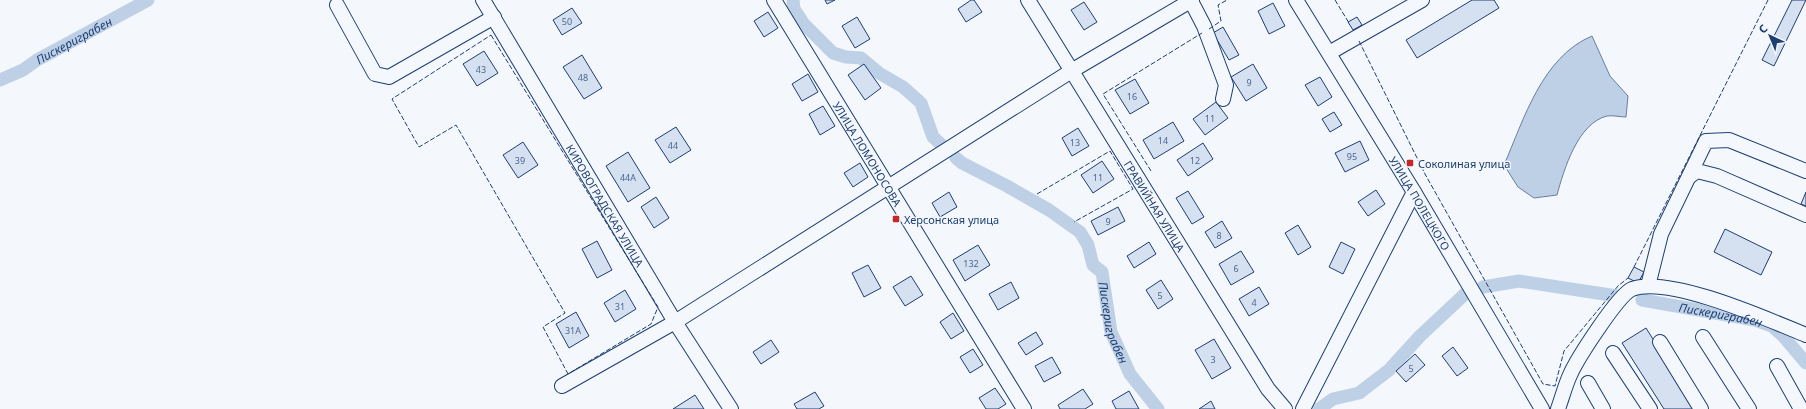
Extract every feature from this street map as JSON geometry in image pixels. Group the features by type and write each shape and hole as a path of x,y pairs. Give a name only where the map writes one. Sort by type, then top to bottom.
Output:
{"street":[{"name":"КИРОВОГРАДСКАЯ УЛИЦА","path":"483,0 674,322 731,409"},
{"name":"УЛИЦА ЛОМОНОСОВА","path":"774,0 1024,409"},
{"name":"ГРАВИЙНАЯ УЛИЦА","path":"1028,0 1073,70 1268,389 1285,409"},
{"path":"562,386 674,322 1073,70 1192,0 1204,26 1226,85 1223,99"},
{"name":"УЛИЦА ПОЛЕЦКОГО","path":"1296,0 1414,192 1542,409"},
{"path":"1329,53 1422,0"},
{"path":"337,5 375,74 389,77 494,17"},
{"path":"1648,286 1661,234 1706,141 1729,140 1806,171"},
{"path":"1690,176 1697,172 1717,176 1806,215"},
{"path":"1303,409 1414,192"},
{"path":"1558,409 1570,374 1605,318 1631,290 1648,286 1666,287 1728,304 1806,335"},
{"path":"1703,337 1749,409"},
{"path":"1660,342 1701,409"},
{"path":"1613,352 1650,409"},
{"path":"1777,366 1801,409"},
{"path":"1588,383 1603,409"}],"water":[{"path":"1592,36 1610,76 1628,96 1626,117 1607,116 1597,120 1580,137 1574,148 1568,160 1557,195 1534,198 1518,187 1504,165 1527,110 1547,74 1560,59 1575,46"}],"building":[{"path":"825,0 835,0 827,4"},
{"path":"971,0 974,0 982,12 966,22 958,9"},
{"path":"1472,0 1494,0 1499,8 1417,58 1406,40"},
{"path":"1792,0 1806,0 1774,66 1762,60"},
{"path":"1084,2 1097,22 1084,30 1071,10"},
{"path":"1273,3 1285,26 1269,34 1258,11"},
{"path":"572,8 582,23 562,35 553,20"},
{"path":"768,12 778,28 764,37 754,21"},
{"path":"857,17 870,39 855,48 842,26"},
{"path":"1357,17 1362,25 1353,30 1348,22"},
{"path":"1223,27 1239,55 1229,60 1213,33"},
{"path":"484,51 498,73 477,86 463,64"},
{"path":"582,55 602,88 584,99 563,67"},
{"path":"864,64 881,88 865,100 848,75"},
{"path":"1253,64 1267,88 1246,101 1231,77"},
{"path":"808,74 818,92 802,101 792,84"},
{"path":"1320,77 1332,97 1318,106 1305,85"},
{"path":"1135,79 1149,103 1130,114 1115,90"},
{"path":"1216,102 1228,118 1205,135 1193,119"},
{"path":"823,106 835,126 820,135 809,114"},
{"path":"1334,112 1342,125 1330,132 1322,119"},
{"path":"1173,122 1184,141 1154,159 1143,140"},
{"path":"676,127 691,150 670,163 655,140"},
{"path":"1078,128 1089,146 1072,156 1062,138"},
{"path":"1360,141 1369,160 1345,172 1335,153"},
{"path":"523,142 538,165 518,178 503,155"},
{"path":"1203,143 1213,159 1188,176 1177,160"},
{"path":"628,152 650,188 628,202 606,166"},
{"path":"1102,161 1114,179 1093,193 1081,175"},
{"path":"860,163 868,177 853,187 844,173"},
{"path":"1376,190 1385,204 1368,216 1358,202"},
{"path":"1188,191 1204,217 1192,224 1176,198"},
{"path":"949,192 957,207 940,217 932,203"},
{"path":"1806,192 1806,206 1801,204"},
{"path":"656,197 669,218 654,228 641,207"},
{"path":"1118,207 1125,221 1098,235 1091,221"},
{"path":"1222,221 1232,238 1215,248 1205,232"},
{"path":"1298,225 1311,247 1298,255 1285,233"},
{"path":"1725,229 1772,252 1761,275 1714,252"},
{"path":"597,241 612,270 597,278 582,249"},
{"path":"1149,242 1156,254 1134,268 1127,256"},
{"path":"1341,242 1355,249 1343,274 1329,267"},
{"path":"978,245 990,265 965,281 953,260"},
{"path":"1241,251 1254,272 1231,285 1219,264"},
{"path":"868,265 881,288 864,297 852,273"},
{"path":"1634,267 1644,272 1638,283 1628,278"},
{"path":"911,276 923,295 905,306 893,287"},
{"path":"1161,280 1173,299 1158,309 1146,290"},
{"path":"1011,282 1019,298 998,310 989,294"},
{"path":"1259,287 1269,304 1249,316 1239,299"},
{"path":"625,290 636,309 615,322 604,303"},
{"path":"576,312 589,336 569,348 556,324"},
{"path":"953,313 964,331 951,339 940,322"},
{"path":"1646,328 1695,409 1664,409 1622,343"},
{"path":"1036,332 1043,344 1026,355 1018,343"},
{"path":"1214,339 1231,368 1212,379 1195,350"},
{"path":"771,340 779,352 761,364 753,352"},
{"path":"1453,347 1468,368 1457,376 1442,356"},
{"path":"973,349 983,365 970,373 960,357"},
{"path":"1415,354 1425,365 1406,382 1396,371"},
{"path":"1052,357 1061,373 1044,382 1035,366"},
{"path":"995,388 1006,404 998,409 986,409 979,398"},
{"path":"1083,389 1093,404 1085,409 1060,409 1058,405"},
{"path":"1129,391 1139,409 1116,409 1112,401"},
{"path":"815,392 824,406 819,409 797,409 794,404"},
{"path":"695,395 704,409 673,409"},
{"path":"1211,401 1215,409 1199,409"}],"waterway":[{"name":"Пискериграбен","path":"0,80 23,70 37,60 148,0"},
{"name":"Пискериграбен","path":"793,0 794,9 804,24 833,53 846,57 861,58 879,73 903,87 921,103 933,137 945,148"},
{"name":"Пискериграбен","path":"956,158 962,163 1049,210 1080,232 1088,245 1093,265 1102,272 1111,332 1130,374 1158,409"},
{"name":"Пискериграбен","path":"1483,287 1519,281 1617,296"},
{"name":"Пискериграбен","path":"1319,409 1333,399 1359,393 1389,370 1420,336 1466,293"},
{"name":"Пискериграбен","path":"1642,300 1755,320 1772,326 1784,337 1806,363"}],"fence":[{"path":"1209,29 1221,21 1218,5 1227,0"},
{"path":"1335,0 1349,23"},
{"path":"1634,267 1768,0"},
{"path":"1151,171 1103,94 1202,33"},
{"path":"491,35 658,307 651,324 568,374 543,327 565,313 456,125 419,147 392,99 491,35"},
{"path":"1359,41 1425,174 1543,384 1555,386 1564,351 1618,286 1628,278"},
{"path":"1037,194 1110,151 1133,189 1074,222"}],"place":[{"name":"Соколиная улица","path":"1410,163"},
{"name":"Херсонская улица","path":"896,219"}]}
